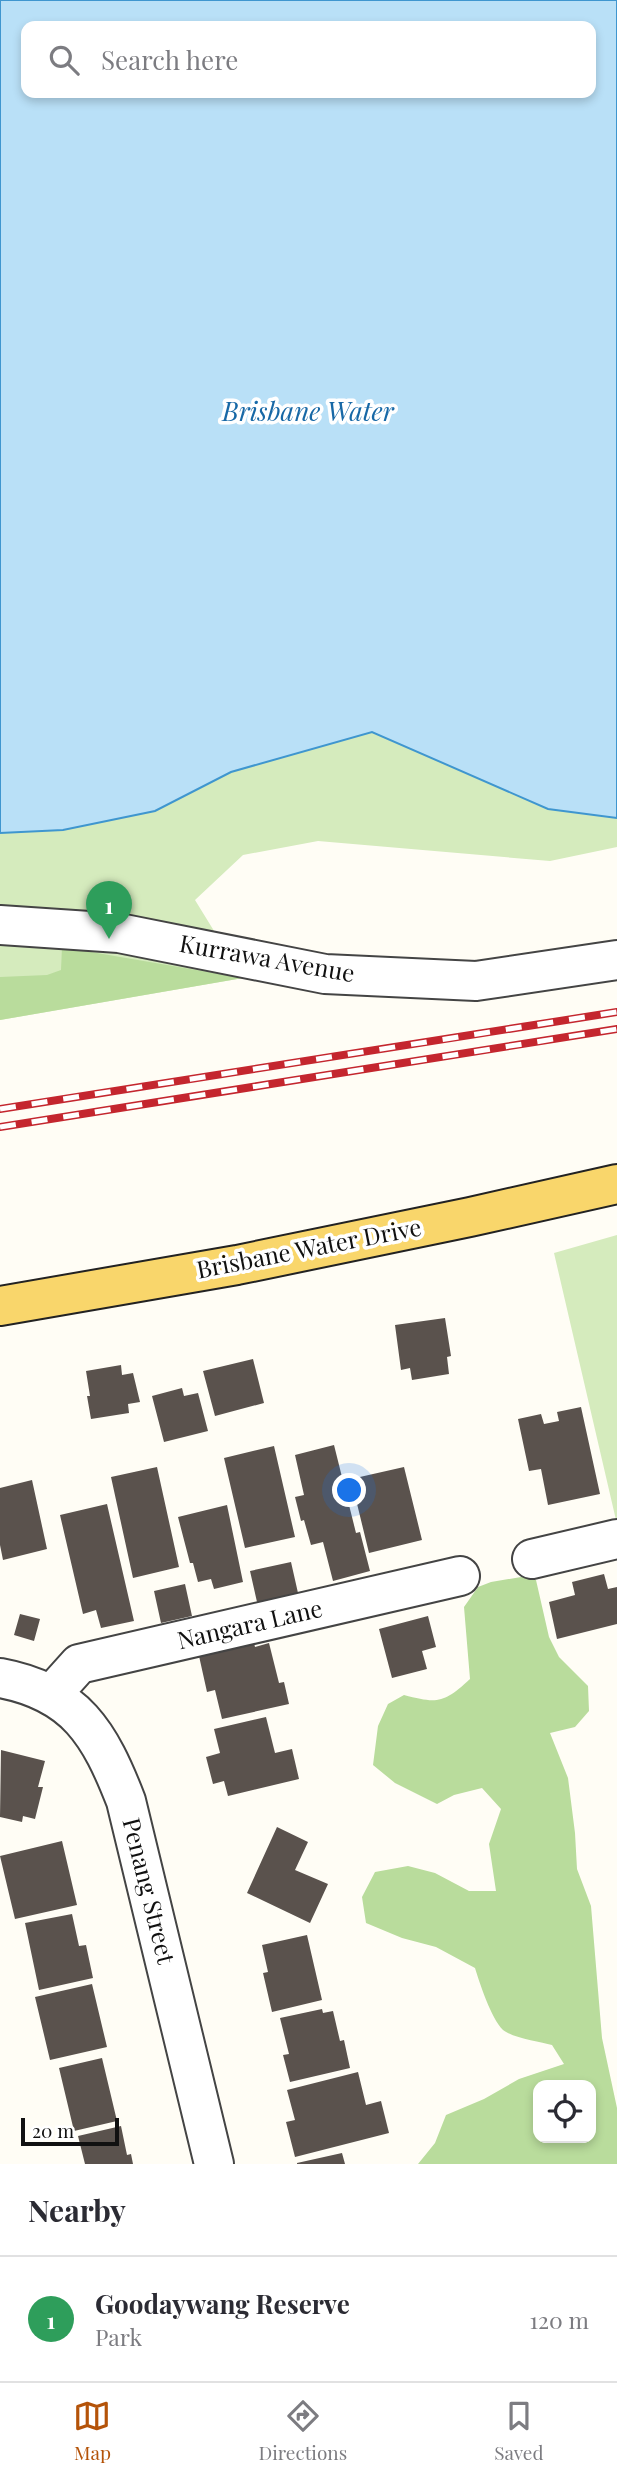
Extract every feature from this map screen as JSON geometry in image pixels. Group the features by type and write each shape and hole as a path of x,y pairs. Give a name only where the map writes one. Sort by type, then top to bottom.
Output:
{"main road":[{"name":"Brisbane Water Drive","path":"0,1306 237,1265 617,1184"}],"street":[{"name":"Kurrawa Avenue","path":"0,925 119,933 326,974 476,981 617,960"},
{"path":"532,1559 617,1539"},
{"name":"Nangara Lane","path":"52,1694 79,1664 460,1576"},
{"name":"Penang Street","path":"0,1678 22,1682 52,1694 85,1721 109,1758 126,1801 214,2164"}],"green space":[{"path":"372,732 548,809 617,818 617,847 550,861 318,841 243,855 195,900 243,978 0,1020 0,833 63,830 155,811 231,772"},
{"path":"62,947 243,978 0,1020 0,977 47,975 61,970"},
{"path":"617,1235 617,1520 616,1520 554,1253"},
{"path":"527,1576 536,1580 549,1637 559,1657 588,1686 589,1711 575,1727 550,1733 568,1778 577,1869 591,1906 602,2038 617,2108 617,2164 418,2164 435,2143 446,2115 484,2099 519,2079 564,2064 552,2045 503,2030 490,2009 475,1968 436,1947 402,1938 366,1923 362,1897 375,1872 408,1866 435,1873 469,1891 496,1891 489,1844 501,1809 482,1788 454,1795 437,1804 395,1783 373,1765 378,1726 388,1704 404,1695 425,1700 447,1697 470,1679 464,1607 478,1587"}],"water":[{"name":"Brisbane Water","path":"0,0 617,0 617,818 548,809 372,732 231,772 155,811 63,830 0,833"}],"building":[{"path":"445,1318 451,1356 447,1357 449,1374 412,1380 410,1368 401,1370 395,1325"},
{"path":"253,1359 264,1403 215,1416 203,1371"},
{"path":"121,1365 122,1375 133,1373 140,1402 128,1404 129,1413 91,1419 86,1371"},
{"path":"182,1388 184,1396 198,1393 208,1431 164,1442 152,1396"},
{"path":"581,1407 600,1494 548,1505 541,1469 529,1471 518,1419 541,1414 544,1424 559,1421 557,1412"},
{"path":"334,1445 356,1533 360,1532 370,1571 333,1581 323,1542 311,1545 304,1520 301,1521 295,1497 304,1495 295,1455"},
{"path":"274,1446 295,1537 245,1548 224,1458"},
{"path":"157,1467 179,1567 133,1578 111,1477"},
{"path":"404,1467 422,1540 369,1553 351,1479"},
{"path":"32,1480 47,1549 3,1560 0,1545 0,1488"},
{"path":"107,1504 134,1621 101,1628 96,1610 83,1614 60,1515"},
{"path":"227,1505 243,1582 214,1589 211,1579 198,1582 178,1517"},
{"path":"291,1562 298,1593 257,1602 250,1571"},
{"path":"604,1574 608,1589 617,1587 617,1624 557,1639 549,1602 575,1595 572,1582"},
{"path":"185,1584 192,1616 161,1623 154,1591"},
{"path":"20,1614 40,1619 34,1641 14,1635"},
{"path":"428,1616 436,1647 422,1651 427,1669 392,1678 379,1629"},
{"path":"254,1643 255,1647 269,1643 279,1683 284,1682 289,1704 222,1719 215,1690 207,1692 199,1656"},
{"path":"266,1717 275,1753 292,1749 299,1779 228,1796 224,1781 213,1784 206,1757 220,1753 214,1729"},
{"path":"1,1750 45,1761 38,1787 43,1787 35,1819 23,1816 22,1822 0,1817"},
{"path":"277,1827 308,1842 295,1870 328,1884 310,1923 247,1893"},
{"path":"62,1841 77,1905 15,1919 0,1856"},
{"path":"72,1914 79,1946 86,1945 93,1978 39,1990 25,1923"},
{"path":"307,1935 322,2000 272,2012 263,1973 268,1972 262,1945"},
{"path":"92,1984 107,2047 50,2060 35,1997"},
{"path":"322,2009 323,2013 333,2011 340,2041 344,2040 350,2068 290,2082 283,2055 289,2054 280,2018"},
{"path":"102,2058 117,2121 74,2131 59,2068"},
{"path":"358,2072 366,2105 381,2101 389,2133 295,2157 286,2122 295,2120 287,2090"},
{"path":"121,2126 127,2155 131,2154 133,2164 85,2164 78,2136"},
{"path":"342,2153 345,2164 297,2164 297,2163"}],"railway":[{"path":"0,1109 617,1012"},
{"path":"0,1127 617,1029"}],"place":[{"name":"Goodaywang Reserve","path":"109,939"}]}
